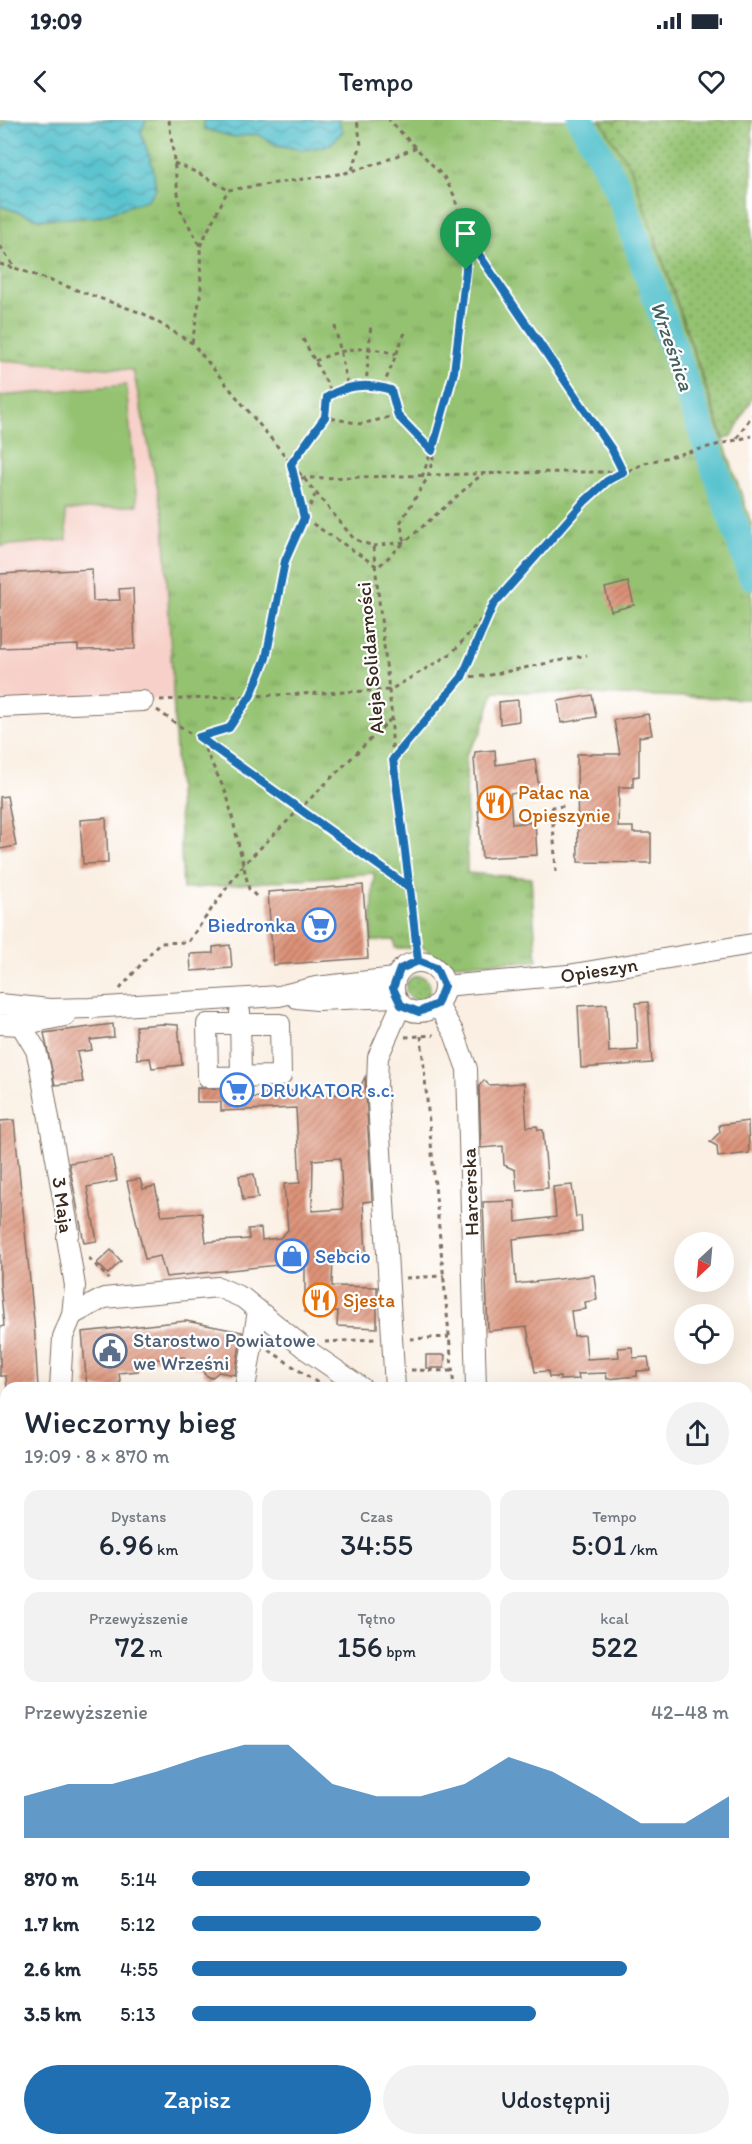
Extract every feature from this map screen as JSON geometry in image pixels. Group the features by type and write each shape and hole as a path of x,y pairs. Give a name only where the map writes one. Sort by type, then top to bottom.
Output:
{"street":[{"path":"0,707 143,701"},
{"name":"Opieszyn","path":"441,995 752,944"},
{"path":"0,1004 50,1009 90,1008 279,996 316,987 397,993 419,1012 441,995 436,968 418,961 408,963 397,993 386,1039 378,1057 377,1084 395,1382"},
{"name":"Harcerska","path":"441,995 467,1069 476,1382"},
{"path":"240,998 241,1076"},
{"path":"0,1024 21,1025 50,1020 90,1008"},
{"path":"207,1024 240,1024 280,1024 281,1076 208,1077 207,1024"},
{"name":"3 Maja","path":"21,1025 36,1050 40,1067 69,1232 67,1237 75,1286 72,1315 63,1337 60,1382"},
{"path":"72,1315 96,1301 218,1287 232,1291 307,1350 353,1382"},
{"path":"246,1382 258,1311"}],"path":[{"path":"169,120 180,209 200,246 201,291 192,343"},
{"path":"351,171 360,154 357,120"},
{"path":"389,120 444,177 455,197 461,227 467,237 612,450 623,472"},
{"path":"174,163 198,172 228,190 351,171 382,162 417,147"},
{"path":"200,246 228,190"},
{"path":"422,477 432,451 454,372 462,322 467,237"},
{"path":"0,246 15,268"},
{"path":"0,264 144,314 192,343 315,495 354,539 373,546 405,542"},
{"path":"366,386 371,323"},
{"path":"335,326 348,387"},
{"path":"383,388 406,330"},
{"path":"303,339 332,393"},
{"path":"315,361 341,350 369,348 396,354"},
{"path":"405,542 400,523 428,477 434,454 398,416 391,390 366,386 348,387 327,397 325,417 291,464 304,518 378,567 483,474"},
{"path":"736,440 752,414"},
{"path":"325,417 361,424 398,416"},
{"path":"143,701 390,690 452,653 584,502 607,481 645,462 752,436"},
{"path":"301,478 623,472"},
{"path":"199,737 229,728 251,695 266,658 285,561 315,495"},
{"name":"Aleja Solidarności","path":"373,546 378,567 390,690 393,759 418,961"},
{"path":"393,759 462,677 493,605"},
{"path":"462,677 485,676 587,655"},
{"path":"143,701 199,737 410,888"},
{"path":"118,992 159,943 188,942 243,865 392,718"},
{"path":"199,737 227,795 249,889 256,896"},
{"path":"556,872 552,807 567,806"},
{"path":"386,1039 454,1033"},
{"path":"421,1036 453,1382"},
{"path":"82,1251 110,1280 122,1287 123,1297"},
{"path":"400,1278 444,1276"},
{"path":"254,1332 265,1347 316,1382"},
{"path":"405,1339 450,1337"},
{"path":"314,1342 385,1339"},
{"path":"406,1370 452,1371"}],"shaded area":[{"path":"0,360 133,370 164,520 172,699 0,701"}],"green space":[{"path":"0,120 600,120 631,168 752,526 752,699 494,691 481,733 466,754 467,873 531,878 537,961 453,964 424,948 395,948 394,940 371,941 374,873 183,889 164,520 133,370 0,360"},
{"path":"600,120 752,120 752,398 732,436 724,439 631,168"},
{"path":"126,385 137,505 65,511 67,540 0,546 0,396"},
{"path":"418,976 427,979 430,988 427,997 418,1000 409,997 406,988 409,979"}],"water":[{"path":"7,120 146,120 141,133 153,167 156,189 147,200 96,217 38,219 0,206 0,130"},
{"path":"204,120 338,120 343,131 330,145 304,150 276,145 257,134 234,137 204,129"}],"building":[{"path":"92,569 93,601 120,600 119,589 133,588 135,649 78,650 78,645 0,648 0,574"},
{"path":"628,582 634,605 611,611 605,588"},
{"path":"592,695 596,717 561,723 558,701"},
{"path":"518,700 519,721 500,724 499,702"},
{"path":"648,714 652,735 639,737 639,776 633,777 633,787 619,787 618,827 633,827 633,833 651,833 651,863 578,862 577,754 620,754 614,720"},
{"name":"Pałac na Opieszynie","path":"495,750 496,765 535,759 539,789 510,794 512,824 535,822 537,855 482,858 474,759 475,752"},
{"path":"7,796 16,846 0,849 0,797"},
{"path":"106,818 108,863 83,864 80,820"},
{"path":"363,885 368,958 273,965 268,892"},
{"path":"230,945 232,968 191,971 190,954 213,953 213,947"},
{"path":"648,1002 652,1063 581,1068 578,1006 607,1004 609,1052 638,1050 636,1003"},
{"path":"113,1024 114,1037 90,1040 92,1050 77,1052 83,1082 55,1085 44,1033"},
{"path":"178,1025 182,1065 152,1068 150,1058 137,1059 136,1026"},
{"path":"365,1077 372,1201 363,1202 366,1252 333,1254 332,1286 377,1287 377,1328 337,1326 338,1311 305,1312 305,1262 166,1277 160,1256 145,1259 127,1181 140,1179 143,1189 155,1186 162,1216 202,1213 206,1242 249,1239 248,1229 261,1228 262,1240 280,1238 288,1230 284,1184 300,1183 296,1108 221,1111 221,1102 197,1102 197,1088 238,1089 238,1098 266,1097 266,1091 298,1091 299,1097 357,1093","holes":["340,1158 343,1209 312,1211 313,1160"]},
{"path":"484,1080 489,1085 524,1083 527,1127 537,1126 538,1130 543,1130 548,1188 517,1191 515,1170 504,1165 503,1146 481,1148 479,1086"},
{"path":"14,1120 34,1321 38,1382 6,1382 6,1376 0,1376 0,1327 4,1326 0,1283 0,1121"},
{"path":"748,1121 749,1153 718,1157 717,1146 710,1142 720,1132 719,1125"},
{"path":"112,1156 117,1181 87,1187 97,1241 84,1243 69,1163"},
{"path":"254,1174 258,1198 243,1200 239,1176"},
{"path":"572,1185 576,1217 581,1216 582,1231 513,1239 516,1284 594,1275 597,1300 585,1302 586,1309 571,1311 574,1336 585,1335 587,1359 619,1357 618,1348 632,1347 633,1358 648,1357 650,1370 637,1371 637,1376 607,1379 606,1373 578,1374 579,1379 560,1380 560,1377 549,1377 548,1371 535,1372 527,1327 488,1331 483,1202 515,1201 516,1222 556,1217 553,1187"},
{"path":"111,1250 121,1261 108,1274 97,1263"},
{"path":"186,1321 242,1332 235,1375 219,1372 211,1378 204,1374 203,1369 183,1365 184,1357 137,1361 138,1371 119,1373 120,1382 86,1382 82,1332"},
{"path":"426,1355 445,1355 444,1368 426,1368"}],"waterway":[{"name":"Wrześnica","path":"581,120 618,188 752,576"}],"place":[{"name":"Pałac na Opieszynie","path":"495,803"},
{"name":"Biedronka","path":"319,925"},
{"name":"DRUKATOR s.c.","path":"237,1090"},
{"name":"Sebcio","path":"292,1256"},
{"name":"Sjesta","path":"320,1300"},
{"name":"Starostwo Powiatowe we Wrześni","path":"110,1351"}],"route":[{"path":"466,270 462,322 454,372 432,451 398,416 391,390 357,386 339,390 327,397 325,417 291,464 304,518 285,561 276,594 273,627 266,658 251,695 229,728 199,737 410,888 418,961 408,963 400,969 393,988 401,1005 419,1012 429,1010 437,1004 444,986 442,976 436,968 418,961 416,940 410,888 393,759 462,677 493,605 584,502 607,481 623,472 612,450 467,237 466,270"}]}
